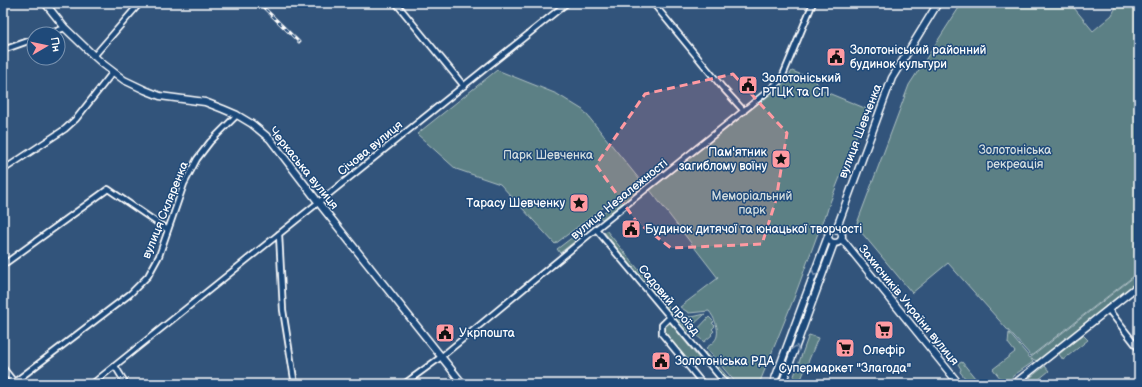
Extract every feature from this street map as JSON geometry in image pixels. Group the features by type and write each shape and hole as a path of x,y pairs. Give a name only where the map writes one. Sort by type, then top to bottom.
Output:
{"main road":[{"name":"Черкаська вулиця","path":"45,3 63,26"},
{"name":"вулиця Шевченка","path":"836,230 892,78 938,3"},
{"name":"Черкаська вулиця","path":"66,29 94,56 124,80 160,96 205,102 223,109 252,124 270,139 462,384"},
{"path":"773,384 828,236 830,232 836,230 841,233 842,240 838,243 834,243 830,241 828,236"},
{"name":"Захисників України вулиця","path":"842,240 959,384"},
{"path":"782,384 834,243"},
{"path":"1014,384 1139,285"}],"street":[{"path":"94,56 140,3"},
{"path":"396,3 464,86"},
{"path":"653,3 722,87 744,111"},
{"name":"вулиця Незалежності","path":"404,384 441,357 596,229 781,80 813,3"},
{"name":"Січова вулиця","path":"92,384 564,4"},
{"path":"3,50 26,42"},
{"path":"3,170 65,129 76,118 113,72"},
{"name":"вулиця Скляренка","path":"3,368 13,383 130,294 148,276 159,256 184,184 197,159 210,142 237,115"},
{"path":"3,265 108,190 168,230"},
{"name":"Садовий проїзд","path":"596,229 726,384"},
{"path":"278,234 283,310 296,384"},
{"path":"1108,310 1139,349"},
{"path":"670,317 662,325 662,334 703,384"},
{"path":"115,366 126,384"}],"highlighted area":[{"path":"733,74 787,133 776,200 762,244 671,248 636,221 596,165 645,94"}],"green space":[{"name":"Золотоніська рекреація","path":"962,3 1070,3 1093,31 1112,15 1118,3 1139,3 1139,272 1031,356 948,263 912,293 856,226 909,85"},
{"name":"Парк Шевченка","path":"497,70 557,94 583,110 640,180 555,244 500,184 456,169 417,134"},
{"name":"Меморіальний парк","path":"792,71 815,80 821,90 867,109 759,384 737,384 706,348 717,336 717,326 711,313 709,311 689,313 680,307 718,278 650,190 773,92"},
{"path":"641,183 645,185 602,219 599,216"},
{"path":"582,230 584,234 560,253 557,249"},
{"path":"606,230 689,331 687,334 604,232"},
{"path":"1139,273 1139,281 1038,361 1031,359 1033,362 1013,376 1007,384 1005,384 993,369 1015,352 1008,343 1009,333 1030,358"},
{"path":"705,314 691,327 680,315 692,317"},
{"path":"709,317 714,322 712,323 715,326 712,329 714,331 711,334 712,335 704,342 694,333"},
{"path":"670,323 701,361 693,368 665,334 663,328"},
{"path":"809,335 818,338 799,384 791,384"},
{"path":"1083,335 1088,340 1063,360 1059,354"},
{"path":"706,352 731,381 728,384 702,355"},
{"path":"962,362 980,384 968,384 960,372 961,369 958,364"},
{"path":"1045,366 1049,371 1033,384 1022,384"}],"railway":[{"path":"259,3 299,42"}],"place":[{"name":"Золотоніський районний будинок культури","path":"836,57"},
{"name":"Золотоніський РТЦК та СП","path":"748,85"},
{"name":"Пам'ятник загиблому воїну","path":"781,159"},
{"name":"Тарасу Шевченку","path":"579,203"},
{"name":"Будинок дитячої та юнацької творчості","path":"631,229"},
{"name":"Олефір","path":"884,330"},
{"name":"Укрпошта","path":"445,333"},
{"name":"Супермаркет \"Злагода\"","path":"845,348"},
{"name":"Золотоніська РДА","path":"661,361"}]}
